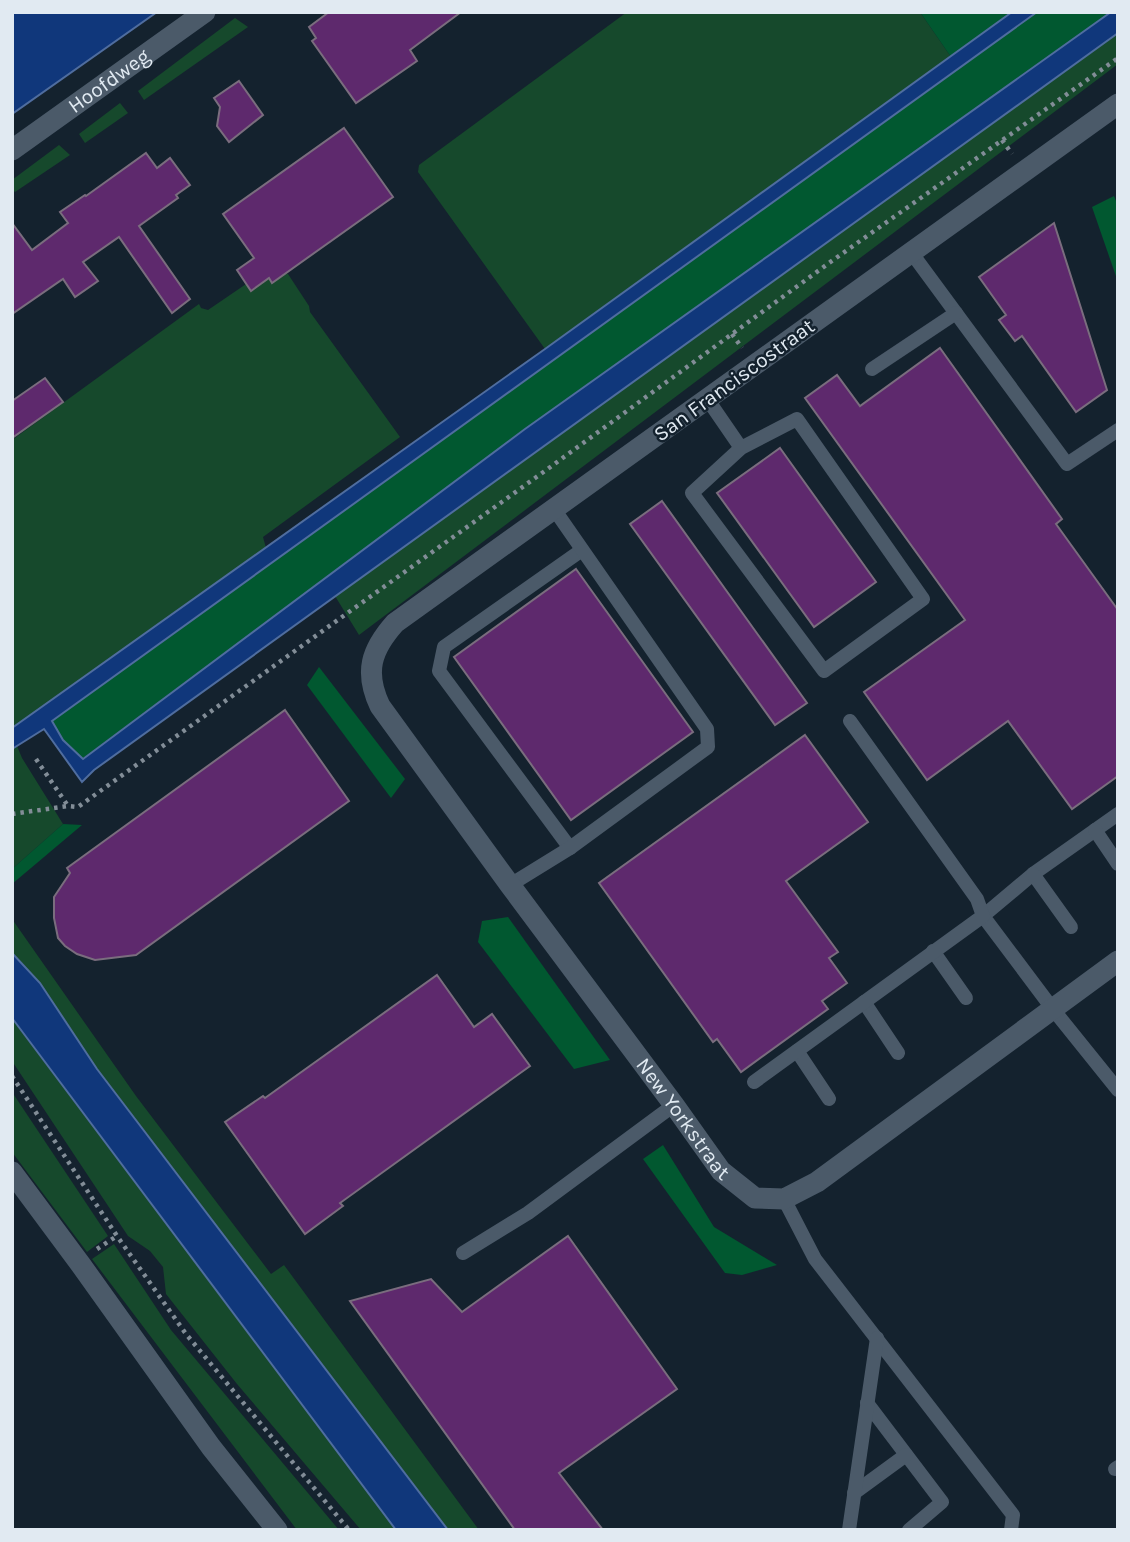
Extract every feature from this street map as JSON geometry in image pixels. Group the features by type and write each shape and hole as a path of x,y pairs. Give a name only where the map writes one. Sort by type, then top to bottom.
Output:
{"street":[{"name":"Hoofdweg","path":"12,150 205,12"},
{"name":"San Franciscostraat","path":"371,672 378,645 395,623 911,252 1116,111"},
{"name":"New Yorkstraat","path":"371,672 380,706 721,1171 755,1198 784,1199"},
{"path":"784,1199 817,1182 1118,961"},
{"path":"12,1172 211,1447 277,1530"}],"lane":[{"path":"911,252 1067,464 1118,430"},
{"path":"872,369 956,313"},
{"path":"708,400 741,448"},
{"path":"796,419 923,599 824,671 692,493 741,448 796,419"},
{"path":"509,885 570,848 708,747 707,729 554,509"},
{"path":"570,848 439,671 444,647 582,550"},
{"path":"850,721 977,899 983,916 1052,1009 1117,1087"},
{"path":"754,1082 1118,814"},
{"path":"1095,830 1118,864"},
{"path":"1033,874 1070,927"},
{"path":"933,951 966,998"},
{"path":"864,1002 898,1053"},
{"path":"797,1051 829,1099"},
{"path":"463,1253 528,1213 674,1105"},
{"path":"784,1199 815,1259 1013,1515 1011,1530"},
{"path":"849,1530 877,1338"},
{"path":"867,1403 942,1503 909,1530"},
{"path":"854,1493 906,1455"}],"path":[{"path":"12,814 78,807 1118,58"},
{"path":"36,759 68,806"},
{"path":"13,1079 186,1334 349,1530"}],"green space":[{"path":"627,12 920,12 951,57 545,349 418,172 419,165"},
{"path":"920,12 1012,12 951,57"},
{"path":"1037,12 1111,12 525,429 82,759 63,740 51,721"},
{"path":"235,18 248,27 144,100 138,91"},
{"path":"1118,33 1118,64 359,635 335,596"},
{"path":"120,103 128,113 85,143 79,134"},
{"path":"59,145 70,155 15,192 12,189 12,180"},
{"path":"1114,196 1118,206 1118,282 1092,207"},
{"path":"265,271 288,274 309,306 310,312 400,437 263,537 266,548 12,728 12,440 199,304 201,308 208,310"},
{"path":"319,667 405,779 391,798 307,685"},
{"path":"17,746 63,824 12,869 12,749"},
{"path":"63,824 82,825 12,884 12,869"},
{"path":"508,917 610,1060 574,1069 478,942 482,921"},
{"path":"12,919 136,1096 271,1274 284,1265 479,1530 448,1530 97,1069 40,983 12,953"},
{"path":"12,1019 396,1530 361,1530 237,1384 166,1294 163,1267 150,1251 128,1236 12,1061"},
{"path":"12,1092 108,1236 87,1252 12,1152"},
{"path":"663,1145 714,1227 777,1265 742,1275 725,1273 643,1159"},
{"path":"114,1244 171,1330 339,1530 297,1530 92,1259"}],"water":[{"path":"12,12 157,12 12,114"},
{"path":"1012,12 1037,12 52,721 63,740 83,759 525,429 1111,12 1118,12 1118,33 94,770 82,782 44,729 12,749 12,728 545,349"},
{"path":"12,953 40,983 97,1069 448,1530 396,1530 12,1018"}],"building":[{"path":"329,12 461,12 410,50 417,61 356,103 312,41 316,38 309,27"},
{"path":"239,81 263,115 229,142 217,126 220,107 214,98"},
{"path":"344,128 393,197 272,283 269,278 251,291 237,270 254,258 223,214"},
{"path":"146,153 157,168 170,158 190,185 176,195 178,198 139,226 190,299 172,313 119,237 83,262 98,281 75,297 63,279 12,314 12,223 32,250 68,223 60,212"},
{"path":"1054,223 1107,390 1076,412 1022,336 1015,341 999,320 1006,315 979,277"},
{"path":"940,348 1062,519 1056,524 1118,610 1118,776 1072,809 1008,721 927,780 864,692 965,620 805,398 837,375 860,406"},
{"path":"45,378 63,402 12,438 12,401"},
{"path":"780,448 876,582 814,627 717,493"},
{"path":"662,501 807,703 775,725 630,524"},
{"path":"576,569 693,732 571,820 454,657"},
{"path":"285,710 349,801 136,955 95,960 77,954 65,946 58,938 54,897 70,873 67,868"},
{"path":"805,735 868,822 786,881 838,952 829,958 847,983 822,1001 828,1009 741,1072 717,1039 713,1042 599,883"},
{"path":"437,975 474,1027 492,1014 530,1066 340,1203 343,1206 305,1234 225,1122 263,1096 265,1098"},
{"path":"568,1236 677,1389 559,1473 603,1530 515,1530 350,1301 431,1279 462,1312"}]}
